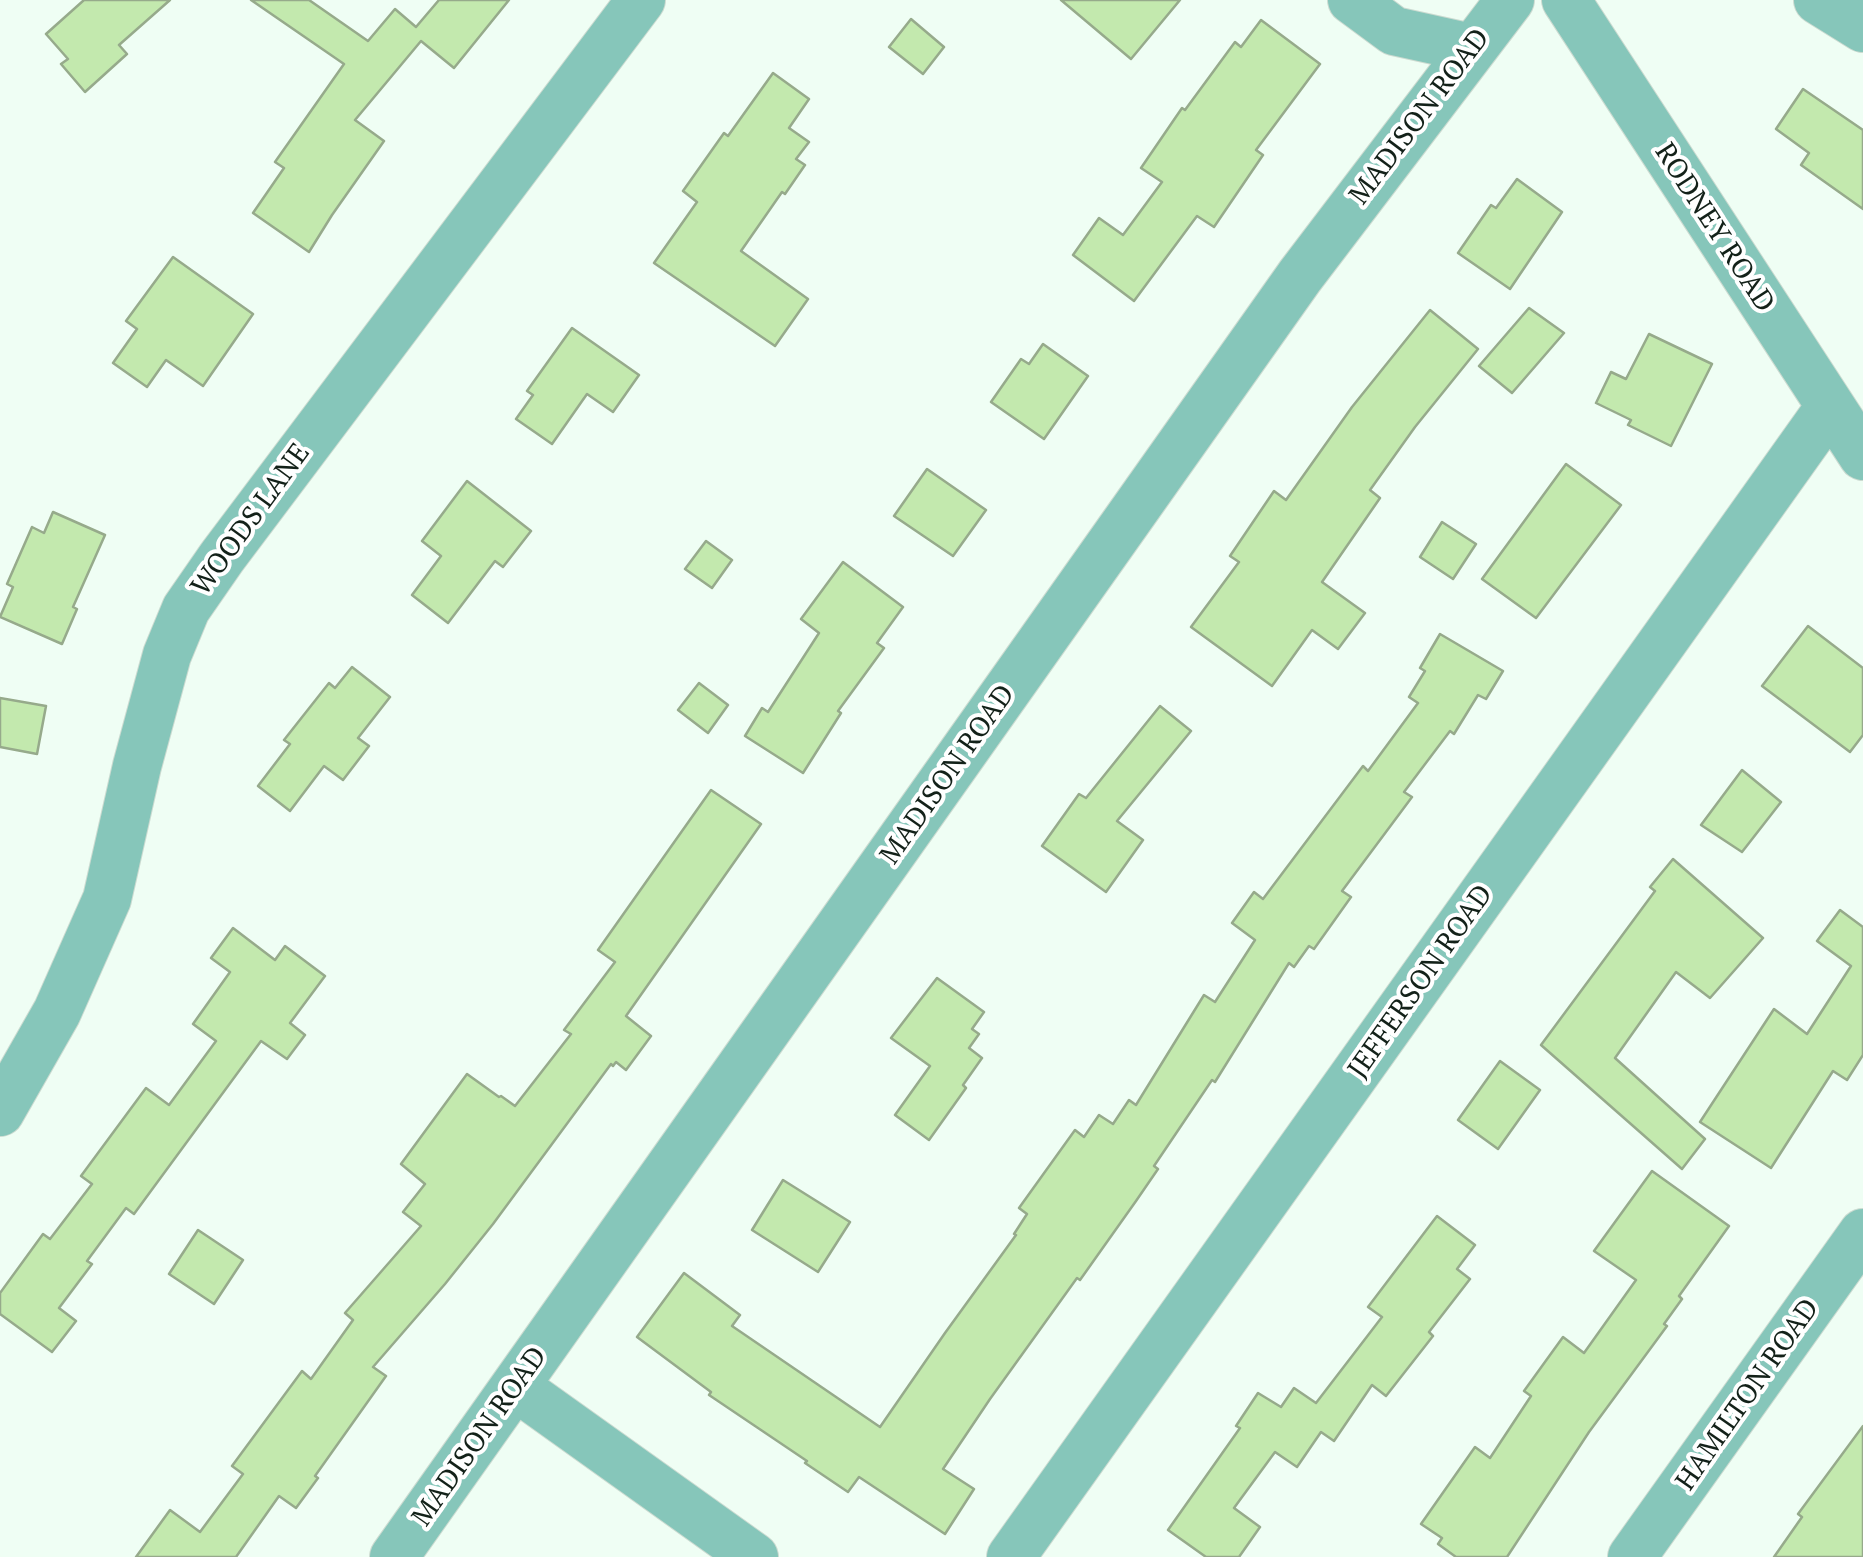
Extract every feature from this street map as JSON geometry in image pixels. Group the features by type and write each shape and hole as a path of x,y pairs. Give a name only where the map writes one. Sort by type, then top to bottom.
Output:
{"street":[{"name":"WOODS LANE","path":"0,1112 57,1012 107,899 136,766 166,655 186,609 641,0"},
{"path":"1352,0 1394,31 1472,48"},
{"name":"MADISON ROAD","path":"394,1557 1300,276 1510,0"},
{"name":"RODNEY ROAD","path":"1566,0 1863,456"},
{"path":"1818,0 1863,28"},
{"name":"JEFFERSON ROAD","path":"1012,1557 1830,407"},
{"name":"HAMILTON ROAD","path":"1632,1557 1863,1233"},
{"path":"516,1388 754,1557"}],"building":[{"path":"84,0 170,0 119,45 127,54 85,92 61,64 68,59 46,34"},
{"path":"251,0 309,0 368,41 395,9 416,27 439,0 509,0 454,68 421,41 355,120 384,141 309,252 253,213 284,168 275,162 344,64"},
{"path":"1061,0 1180,0 1131,59"},
{"path":"911,19 944,47 923,74 889,47"},
{"path":"1261,20 1320,64 1256,150 1263,155 1214,227 1197,216 1134,301 1073,255 1099,218 1123,235 1162,182 1141,168 1182,108 1185,110 1235,42 1241,47"},
{"path":"773,73 809,99 789,128 809,142 796,159 805,165 741,251 808,299 775,346 654,263 697,202 683,191"},
{"path":"1803,89 1863,130 1863,209 1801,165 1809,153 1776,129"},
{"path":"1517,179 1562,212 1510,289 1458,253 1491,205 1496,208"},
{"path":"173,257 253,314 203,386 166,360 147,387 113,363 137,329 126,321"},
{"path":"1529,308 1564,333 1512,393 1479,366"},
{"path":"1430,310 1478,349 1370,490 1380,498 1322,582 1365,613 1338,649 1312,630 1272,686 1191,627 1239,562 1230,556 1274,491 1286,500 1352,407"},
{"path":"572,328 639,375 613,412 587,394 552,444 516,419 533,395 527,391"},
{"path":"1649,334 1712,364 1671,446 1628,425 1631,420 1596,403 1611,372 1626,379"},
{"path":"1043,344 1088,376 1044,439 991,402 1021,359 1029,364"},
{"path":"1566,464 1621,505 1536,618 1482,579"},
{"path":"927,469 986,510 953,556 894,516"},
{"path":"467,481 531,531 503,567 495,561 448,623 412,595 441,556 422,541"},
{"path":"53,512 105,535 73,607 77,609 62,644 0,617 13,587 7,584 32,527 44,533"},
{"path":"1442,522 1476,544 1453,579 1420,557"},
{"path":"706,541 732,560 712,588 685,569"},
{"path":"843,562 903,607 877,643 884,648 838,711 841,713 803,773 745,736 762,708 768,712 819,633 801,619"},
{"path":"1808,626 1863,668 1863,735 1850,752 1762,686"},
{"path":"1440,634 1503,671 1486,699 1478,695 1454,734 1450,731 1404,792 1412,797 1342,891 1351,897 1314,949 1309,946 1294,967 1289,963 1215,1082 1212,1080 1154,1166 1158,1169 943,1469 974,1489 945,1534 859,1477 848,1492 709,1395 711,1392 637,1337 684,1273 740,1315 732,1326 880,1427 1016,1235 1027,1214 1019,1208 1075,1130 1084,1137 1099,1115 1113,1124 1129,1100 1136,1105 1204,995 1215,1002 1255,940 1232,923 1254,892 1263,899 1363,766 1368,771 1418,703 1409,697"},
{"path":"352,667 390,697 358,738 369,746 343,780 324,766 290,811 258,786 290,744 284,740 329,683 335,688"},
{"path":"699,683 728,705 708,733 678,710"},
{"path":"0,698 46,706 37,754 0,747"},
{"path":"1160,706 1191,731 1117,821 1143,840 1106,892 1042,846 1079,794 1086,798"},
{"path":"1742,770 1781,802 1742,852 1701,825"},
{"path":"711,790 761,824 626,1016 651,1036 626,1070 616,1062 611,1064 493,1224 373,1367 386,1376 296,1508 279,1496 236,1557 136,1557 170,1510 200,1532 243,1474 232,1466 302,1371 311,1379 353,1320 345,1313 421,1226 403,1212 425,1184 401,1164 467,1074 515,1106 571,1034 564,1030 615,962 598,950"},
{"path":"1673,859 1763,938 1710,998 1676,972 1615,1058 1705,1139 1682,1169 1541,1045 1655,891 1650,887"},
{"path":"1840,910 1863,927 1863,1055 1847,1080 1833,1071 1771,1168 1700,1122 1774,1009 1807,1034 1851,966 1817,941"},
{"path":"233,928 275,960 285,946 325,976 290,1023 305,1035 287,1059 261,1041 134,1214 126,1208 59,1308 76,1321 52,1352 0,1314 0,1293 43,1234 50,1239 92,1184 81,1176 146,1088 169,1105 216,1041 193,1024 230,972 211,958"},
{"path":"937,978 984,1012 972,1029 979,1034 969,1048 982,1058 929,1140 895,1115 930,1066 891,1038"},
{"path":"1500,1061 1540,1090 1498,1149 1458,1120"},
{"path":"1652,1171 1729,1226 1679,1296 1682,1299 1664,1324 1667,1326 1589,1432 1507,1557 1456,1557 1438,1544 1442,1538 1421,1524 1475,1447 1490,1458 1531,1396 1524,1391 1563,1337 1584,1353 1636,1280 1594,1251"},
{"path":"783,1180 850,1222 818,1272 752,1230"},
{"path":"1437,1216 1475,1245 1457,1269 1470,1279 1429,1332 1433,1336 1386,1396 1372,1385 1334,1441 1321,1432 1297,1467 1275,1452 1234,1508 1260,1527 1239,1557 1206,1557 1168,1530 1240,1428 1236,1426 1258,1393 1281,1407 1294,1388 1316,1403 1382,1317 1368,1307"},
{"path":"198,1230 243,1260 214,1304 169,1274"},
{"path":"1863,1426 1863,1557 1774,1557 1802,1517 1798,1514"}]}
